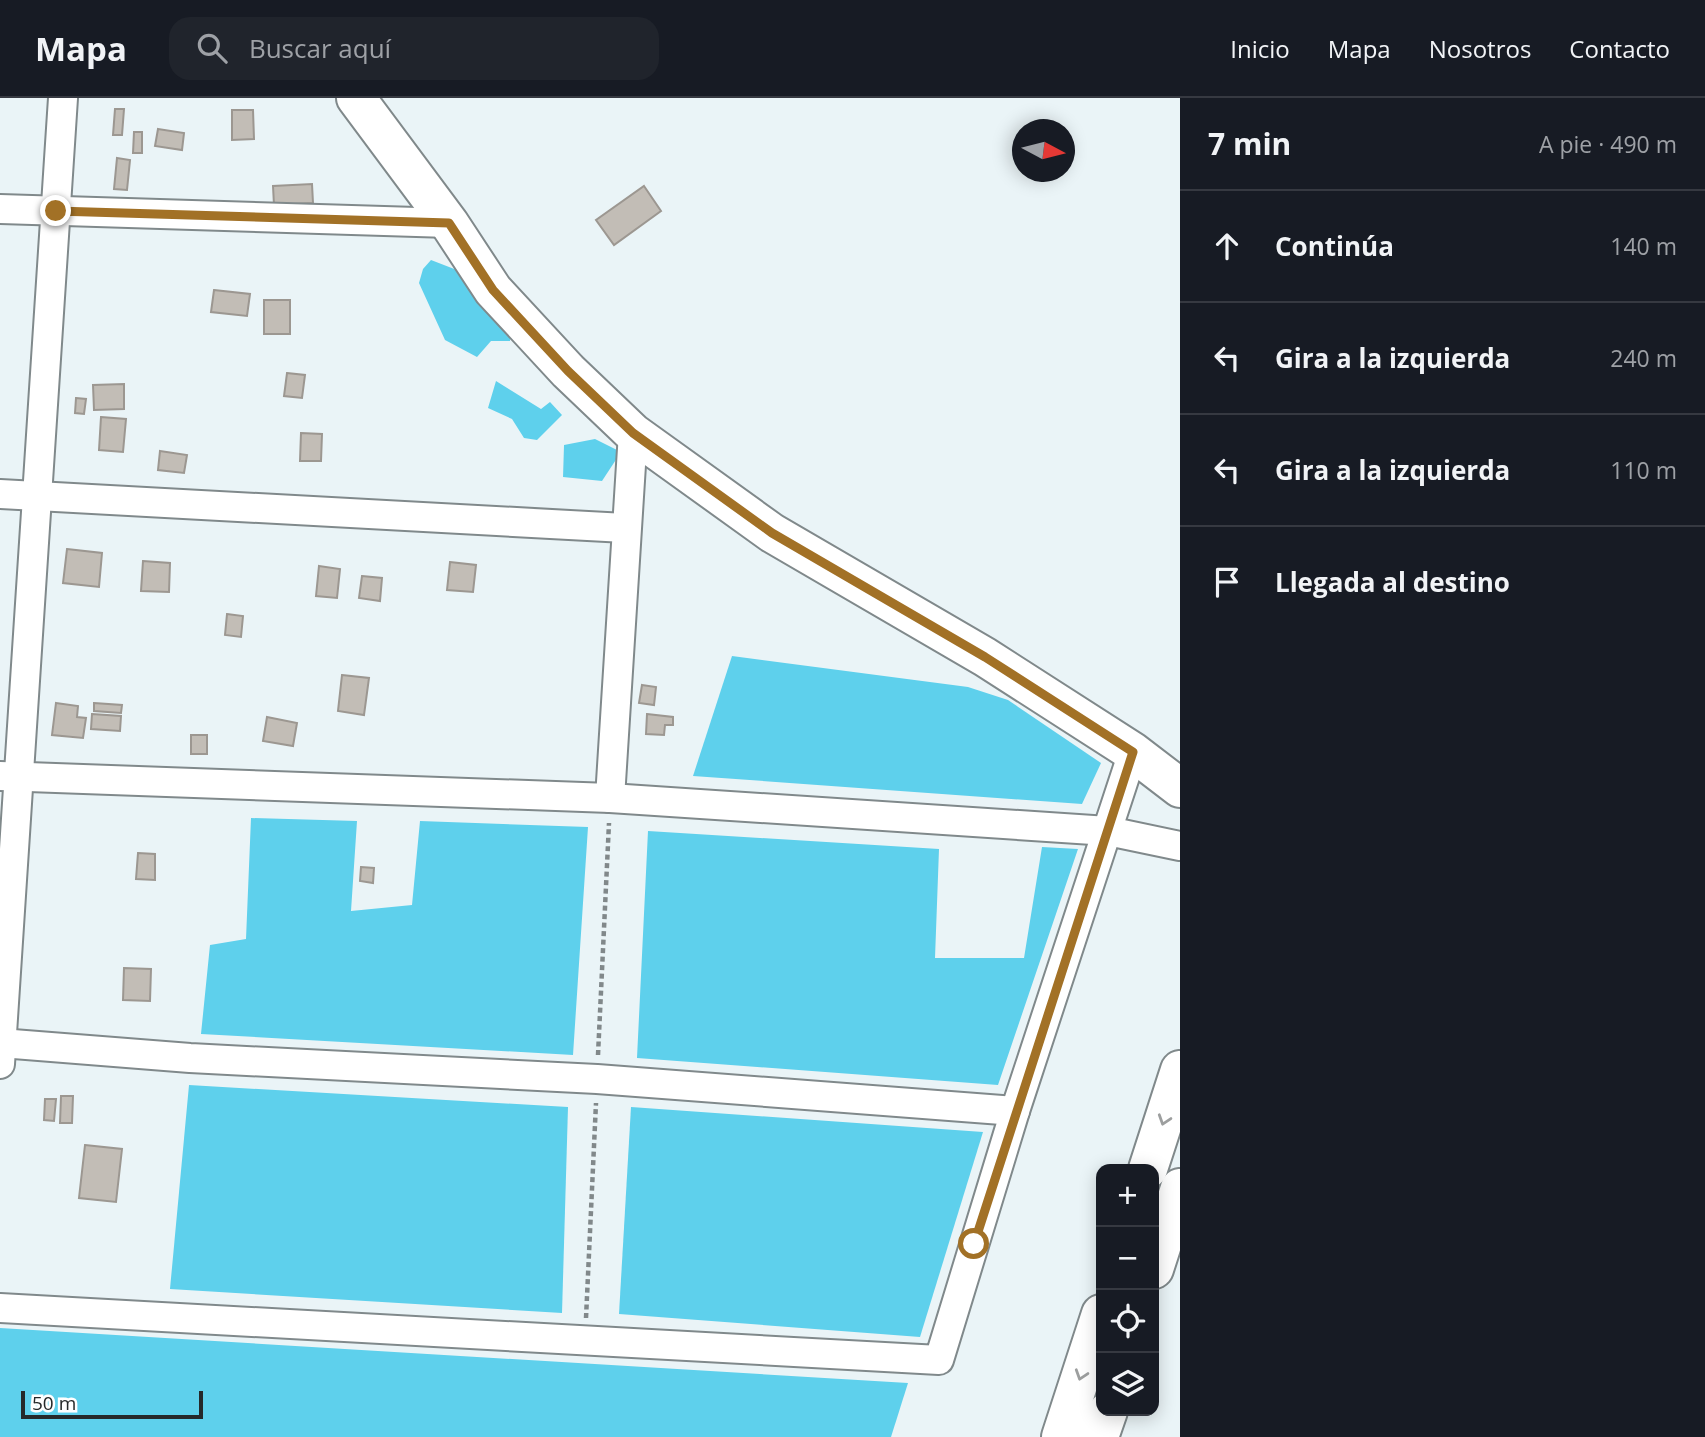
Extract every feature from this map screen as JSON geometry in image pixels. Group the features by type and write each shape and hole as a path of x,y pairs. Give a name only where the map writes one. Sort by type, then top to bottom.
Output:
{"main road":[{"path":"355,98 449,223 493,290 568,371 633,433 772,533 985,657 1133,752 1180,788"},
{"path":"1150,1164 1180,1070"},
{"path":"1159,1253 1180,1188"},
{"path":"1062,1437 1096,1330"},
{"path":"1099,1437 1106,1416"}],"street":[{"path":"63,98 35,496 9,777 0,1050 597,1079 1015,1111"},
{"path":"0,209 449,223"},
{"path":"610,798 633,433"},
{"path":"0,494 625,528"},
{"path":"0,1308 939,1360 1015,1111 1133,752"},
{"path":"9,777 610,798 1108,831 1180,846"}],"shaded area":[{"path":"431,260 462,272 511,322 510,341 491,341 477,357 445,340 419,283 423,269"},
{"path":"496,381 541,409 550,402 562,415 537,440 524,438 512,419 488,408"},
{"path":"595,439 621,452 602,481 563,477 564,445"},
{"path":"732,656 968,687 1008,700 1101,763 1082,804 693,776"},
{"path":"251,818 357,821 351,911 412,905 420,821 588,827 573,1055 201,1034 210,945 246,939"},
{"path":"648,831 939,849 935,958 1024,958 1042,847 1078,849 998,1085 637,1058"},
{"path":"189,1085 568,1107 562,1313 170,1289"},
{"path":"631,1107 983,1132 920,1337 619,1314"},
{"path":"0,1328 908,1383 891,1437 0,1437"}],"building":[{"path":"115,109 124,109 122,135 113,135"},
{"path":"232,110 253,110 254,139 232,140"},
{"path":"158,129 184,133 182,150 155,146"},
{"path":"134,132 142,132 142,153 133,153"},
{"path":"117,158 130,160 127,190 114,189"},
{"path":"312,184 313,203 274,205 273,186"},
{"path":"644,186 661,211 614,245 596,220"},
{"path":"214,290 250,294 247,316 211,312"},
{"path":"264,300 290,300 290,334 264,334"},
{"path":"287,373 305,375 302,398 284,396"},
{"path":"124,384 124,409 94,410 93,385"},
{"path":"76,398 86,399 84,414 75,413"},
{"path":"101,417 126,419 123,452 99,450"},
{"path":"301,433 322,434 321,461 300,461"},
{"path":"160,451 187,455 184,473 158,470"},
{"path":"67,549 102,553 99,587 63,583"},
{"path":"143,561 170,563 169,592 141,591"},
{"path":"450,562 476,565 473,592 447,590"},
{"path":"319,566 340,569 337,598 316,596"},
{"path":"362,576 382,578 380,601 359,598"},
{"path":"227,614 243,616 241,637 225,635"},
{"path":"342,675 369,678 364,715 338,711"},
{"path":"642,685 656,687 654,705 639,703"},
{"path":"56,703 78,706 77,717 86,718 83,738 52,735"},
{"path":"94,703 122,705 121,713 94,711"},
{"path":"92,714 121,716 120,731 91,729"},
{"path":"647,714 673,717 673,725 665,725 664,735 646,734"},
{"path":"267,717 297,723 293,746 263,741"},
{"path":"191,735 207,735 207,754 191,754"},
{"path":"138,853 155,854 155,880 136,879"},
{"path":"361,867 374,868 373,883 360,881"},
{"path":"124,968 151,969 150,1001 123,1000"},
{"path":"61,1096 73,1096 72,1123 60,1123"},
{"path":"45,1099 56,1099 54,1121 44,1120"},
{"path":"85,1145 122,1149 116,1202 79,1198"}],"route":[{"path":"56,211 449,223 493,290 568,371 633,433 772,533 985,657 1133,752 974,1244"}]}
